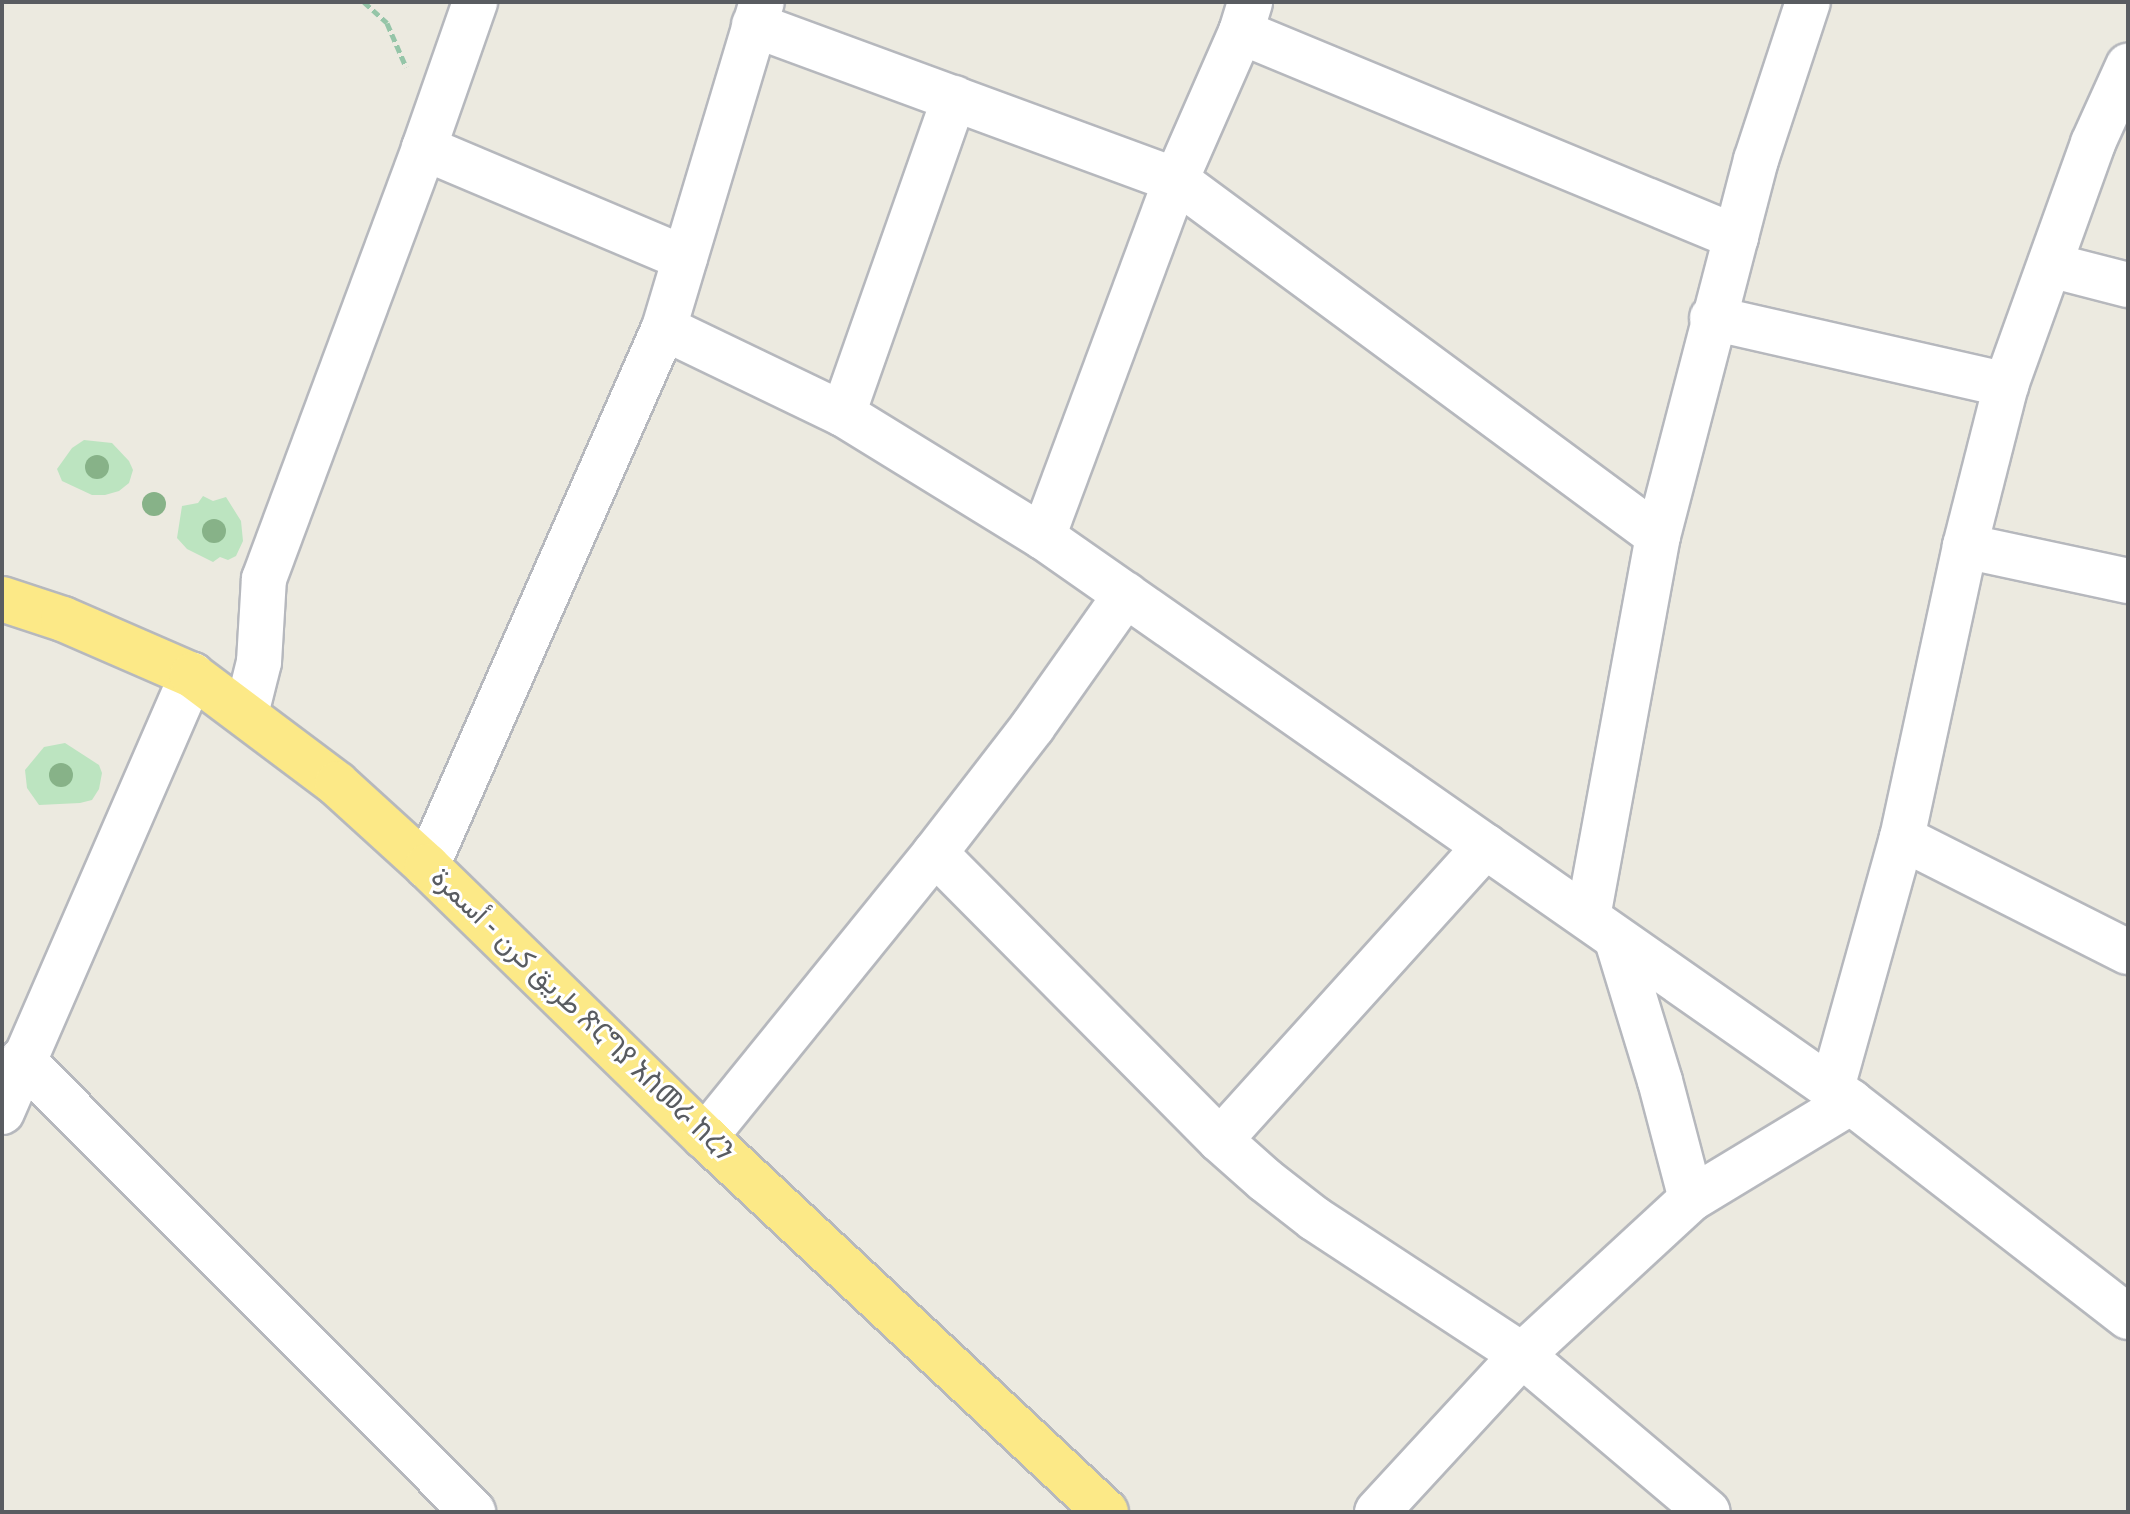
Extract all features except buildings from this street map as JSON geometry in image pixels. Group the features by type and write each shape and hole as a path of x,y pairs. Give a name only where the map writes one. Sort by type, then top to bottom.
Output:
{"highway":[{"name":"طريق كرن - أسمرة ጽርግያ አስመራ ከረን","path":"2,599 63,619 192,675 337,784 427,866 705,1137 1106,1512"}],"street":[{"path":"246,714 259,662 264,579 475,2"},
{"path":"1691,1199 1660,1081 1602,928 1658,536 1712,318 1756,160 1808,2"},
{"path":"427,866 664,328 758,13 954,98 1176,180 1658,536"},
{"path":"1043,537 1176,180 1246,17 1736,237"},
{"path":"1377,1512 1522,1355 1691,1199 1842,1095 1965,546 2006,385 2093,143 2128,66"},
{"path":"843,414 954,98"},
{"path":"424,148 685,258"},
{"path":"2050,265 2128,285"},
{"path":"1712,318 2006,385"},
{"path":"664,328 843,414 1043,537 1842,1095 2128,1317"},
{"path":"1965,546 2128,581"},
{"path":"705,1137 935,853 1033,726 1126,594"},
{"path":"2,1112 192,675"},
{"path":"1902,838 2128,952"},
{"path":"1220,1140 1486,846"},
{"path":"935,853 1220,1140 1315,1219 1522,1355 1708,1512"},
{"path":"22,1060 470,1511"}],"green space":[{"path":"84,440 112,443 133,470 129,483 119,491 92,495 62,481 57,469 72,448"},
{"path":"203,496 213,501 226,497 241,521 243,541 236,556 228,560 220,557 213,562 187,549 177,538 182,506 198,503"},
{"path":"65,743 99,765 102,773 99,789 92,800 39,805 27,788 25,770 44,747"}]}
